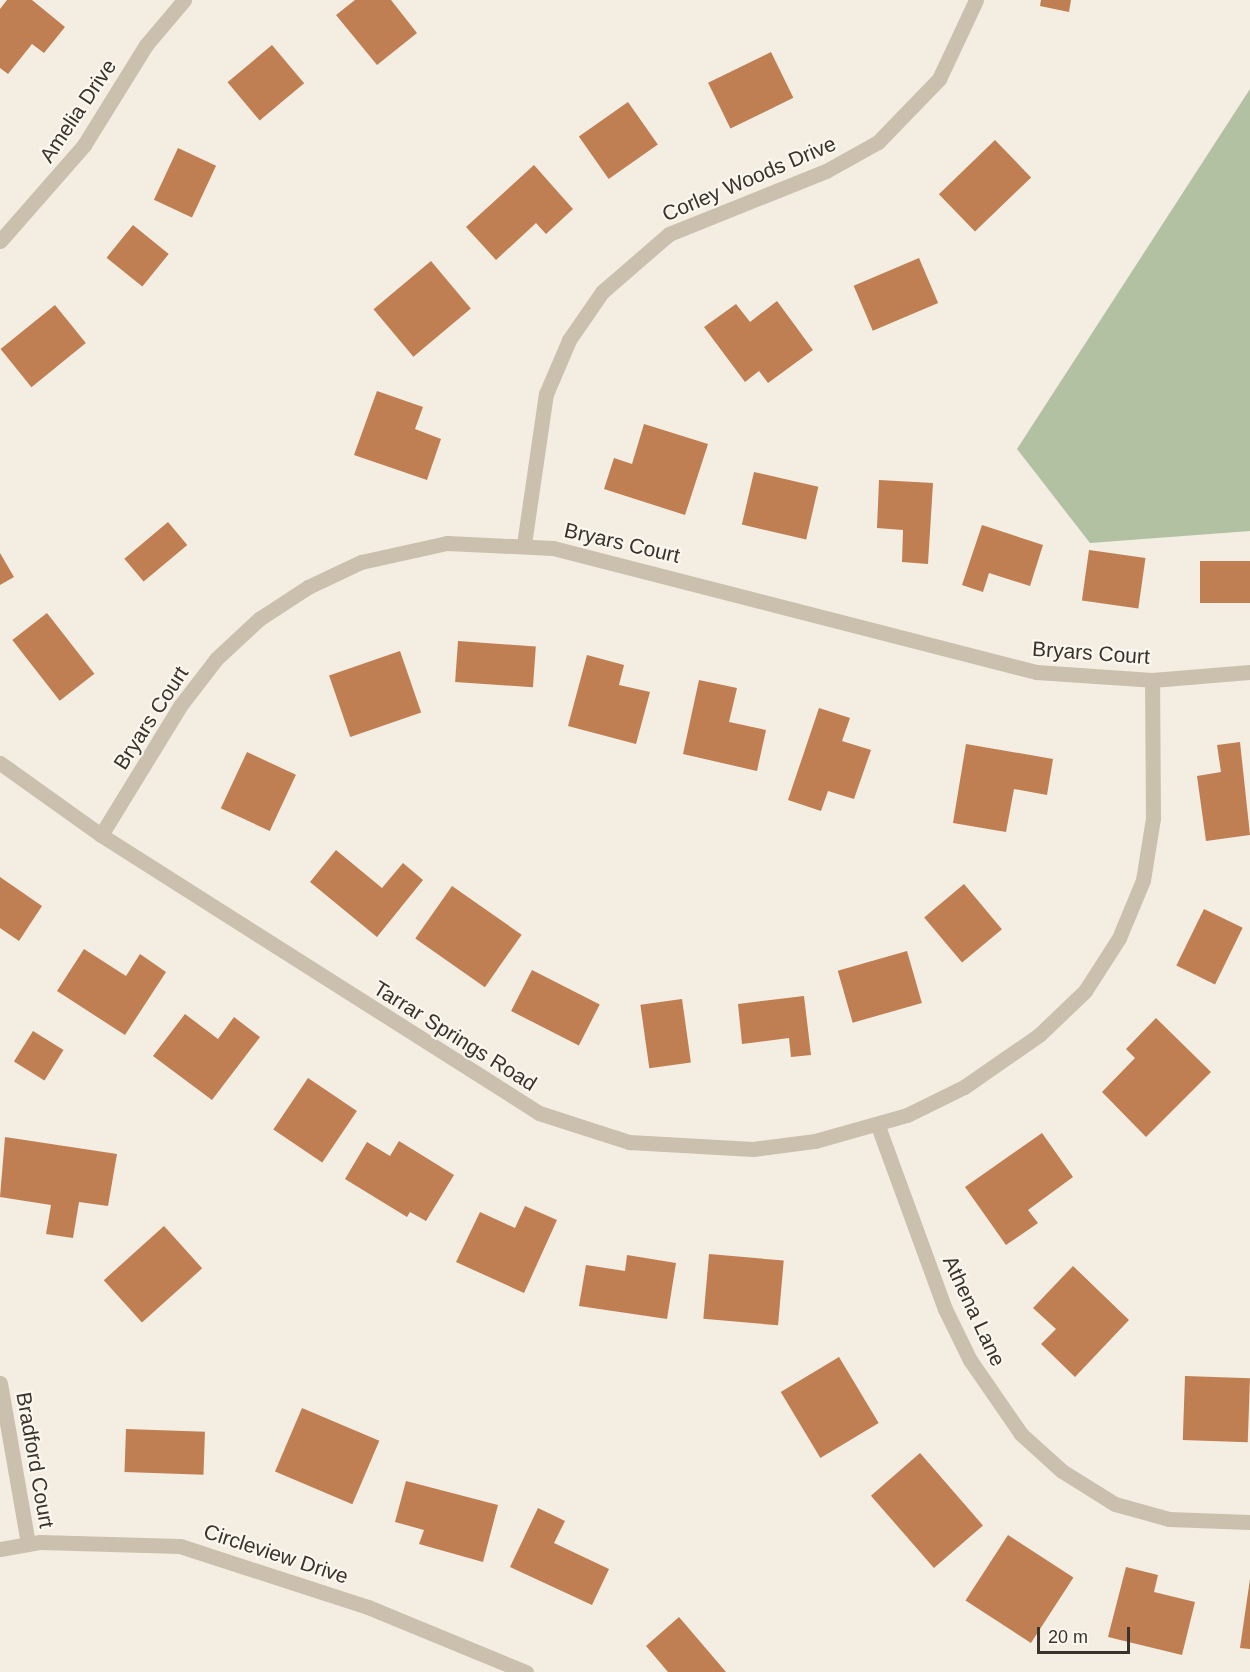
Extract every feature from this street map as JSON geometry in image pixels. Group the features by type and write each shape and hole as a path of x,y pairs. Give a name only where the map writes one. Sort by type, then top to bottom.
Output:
{"street":[{"name":"Amelia Drive","path":"0,241 76,155 146,45 184,0"},
{"name":"Corley Woods Drive","path":"524,544 546,394 569,340 602,292 669,234 826,171 878,142 939,80 976,0"},
{"name":"Bryars Court","path":"101,835 180,706 216,659 259,620 308,587 389,553 447,543 524,544 710,585 974,660 1036,672 1152,680 1250,672"},
{"name":"Tarrar Springs Road","path":"0,763 101,835 539,1113 619,1139 690,1149 753,1149 878,1126 964,1086 1039,1035 1103,966 1133,910 1149,849 1152,680"},
{"name":"Athena Lane","path":"878,1126 945,1309 970,1360 1021,1434 1062,1472 1115,1504 1169,1519 1250,1522"},
{"name":"Bradford Court","path":"0,1383 28,1544"},
{"name":"Circleview Drive","path":"0,1549 28,1544 124,1540 208,1552 368,1607 526,1672"}],"green space":[{"path":"1250,89 1250,531 1090,543 1017,449"}],"building":[{"path":"7,0 32,0 65,27 44,53 32,44 8,74 0,68 0,9"},
{"path":"355,0 391,0 417,33 377,65 336,15"},
{"path":"1041,0 1071,0 1069,12 1040,6"},
{"path":"272,45 304,83 260,121 228,82"},
{"path":"771,52 793,98 730,129 708,83"},
{"path":"628,102 658,145 609,179 579,136"},
{"path":"995,140 1031,177 975,232 939,194"},
{"path":"178,148 216,166 192,217 154,200"},
{"path":"534,165 573,209 546,234 536,223 496,260 466,227"},
{"path":"133,225 169,254 142,287 107,258"},
{"path":"919,258 938,303 873,331 854,286"},
{"path":"431,261 471,308 413,357 374,309"},
{"path":"777,301 813,350 768,383 759,371 745,382 704,327 736,304 750,322"},
{"path":"55,305 86,343 31,387 1,349"},
{"path":"377,391 423,407 415,429 441,439 427,480 354,455"},
{"path":"644,424 708,444 685,515 604,489 614,458 632,464"},
{"path":"754,472 818,487 806,539 742,525"},
{"path":"879,480 933,483 928,564 902,562 903,530 877,528"},
{"path":"168,522 187,545 144,582 124,559"},
{"path":"982,525 1043,545 1030,586 989,573 983,592 962,585"},
{"path":"1089,550 1145,558 1138,608 1082,601"},
{"path":"0,553 14,577 0,585"},
{"path":"1200,561 1250,561 1250,603 1200,603"},
{"path":"47,613 94,674 60,701 12,640"},
{"path":"458,641 536,646 533,687 455,682"},
{"path":"400,651 421,712 350,737 329,675"},
{"path":"587,655 624,665 619,685 650,692 636,744 568,726"},
{"path":"699,680 737,688 729,722 766,730 757,771 683,754"},
{"path":"819,708 850,718 842,741 871,750 854,799 828,791 821,811 788,800"},
{"path":"1240,742 1250,835 1206,841 1197,776 1221,772 1217,745"},
{"path":"966,744 1053,759 1047,795 1014,789 1006,832 953,823"},
{"path":"247,752 296,775 270,831 221,808"},
{"path":"336,850 382,888 403,863 423,880 377,937 310,882"},
{"path":"0,877 42,906 19,941 0,928"},
{"path":"964,884 1002,929 962,963 924,917"},
{"path":"452,886 522,935 485,987 415,938"},
{"path":"1204,909 1243,928 1215,984 1176,966"},
{"path":"84,949 126,976 140,954 166,972 125,1035 57,991"},
{"path":"907,951 922,1003 853,1023 838,971"},
{"path":"532,970 600,1005 579,1045 511,1011"},
{"path":"804,996 811,1055 791,1057 789,1038 742,1044 738,1004"},
{"path":"682,999 691,1062 649,1068 640,1005"},
{"path":"185,1014 218,1039 234,1017 260,1037 212,1100 153,1056"},
{"path":"1156,1018 1211,1072 1146,1137 1102,1092 1135,1058 1126,1049"},
{"path":"33,1031 64,1050 44,1081 14,1062"},
{"path":"308,1078 357,1111 322,1162 273,1129"},
{"path":"1042,1133 1073,1177 1028,1210 1038,1223 1006,1245 965,1187"},
{"path":"5,1137 117,1154 108,1206 79,1202 73,1238 46,1234 51,1205 0,1197"},
{"path":"399,1141 454,1175 426,1221 410,1212 407,1217 345,1179 367,1142 390,1156"},
{"path":"525,1206 557,1220 524,1293 456,1262 480,1212 515,1228"},
{"path":"164,1226 202,1268 142,1323 104,1280"},
{"path":"709,1254 784,1261 778,1325 703,1319"},
{"path":"627,1255 676,1263 667,1319 579,1306 586,1265 625,1271"},
{"path":"1073,1266 1129,1320 1075,1377 1041,1344 1056,1329 1033,1308"},
{"path":"839,1357 879,1423 820,1458 781,1392"},
{"path":"1185,1376 1250,1378 1248,1442 1183,1440"},
{"path":"302,1408 379,1441 352,1504 275,1472"},
{"path":"126,1429 205,1432 203,1475 124,1472"},
{"path":"920,1453 983,1525 934,1568 871,1496"},
{"path":"406,1481 498,1505 483,1562 419,1544 424,1530 395,1522"},
{"path":"538,1508 565,1521 554,1543 609,1569 592,1605 510,1567"},
{"path":"1008,1535 1073,1577 1031,1643 966,1600"},
{"path":"1126,1567 1158,1575 1154,1592 1195,1602 1182,1655 1108,1637"},
{"path":"1250,1579 1250,1649 1240,1648"},
{"path":"679,1617 726,1672 668,1672 646,1646"}]}
